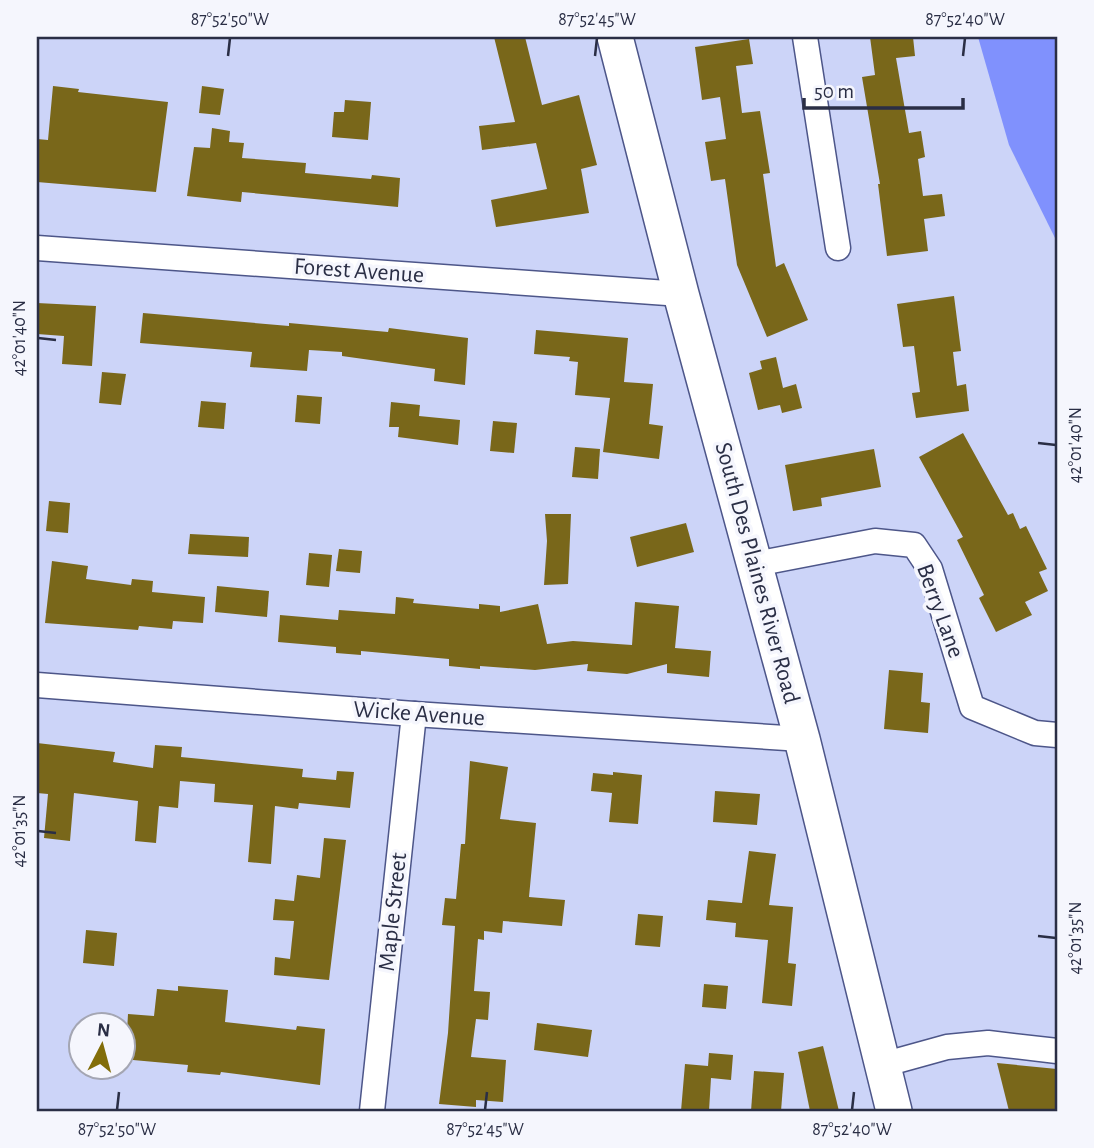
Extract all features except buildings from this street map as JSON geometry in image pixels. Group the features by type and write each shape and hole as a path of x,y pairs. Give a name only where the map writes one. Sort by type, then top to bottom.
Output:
{"main road":[{"name":"South Des Plaines River Road","path":"615,37 681,294 802,738 894,1111"}],"street":[{"path":"805,37 838,248"},
{"name":"Forest Avenue","path":"37,248 681,294"},
{"name":"Berry Lane","path":"755,564 875,541 914,545 930,569 972,707 1035,733 1057,735"},
{"name":"Wicke Avenue","path":"37,685 414,714 802,738"},
{"name":"Maple Street","path":"372,1111 414,714"},
{"path":"882,1065 947,1047 988,1042 1057,1051"}],"water":[{"path":"978,37 1057,37 1057,242 1009,145"}]}
